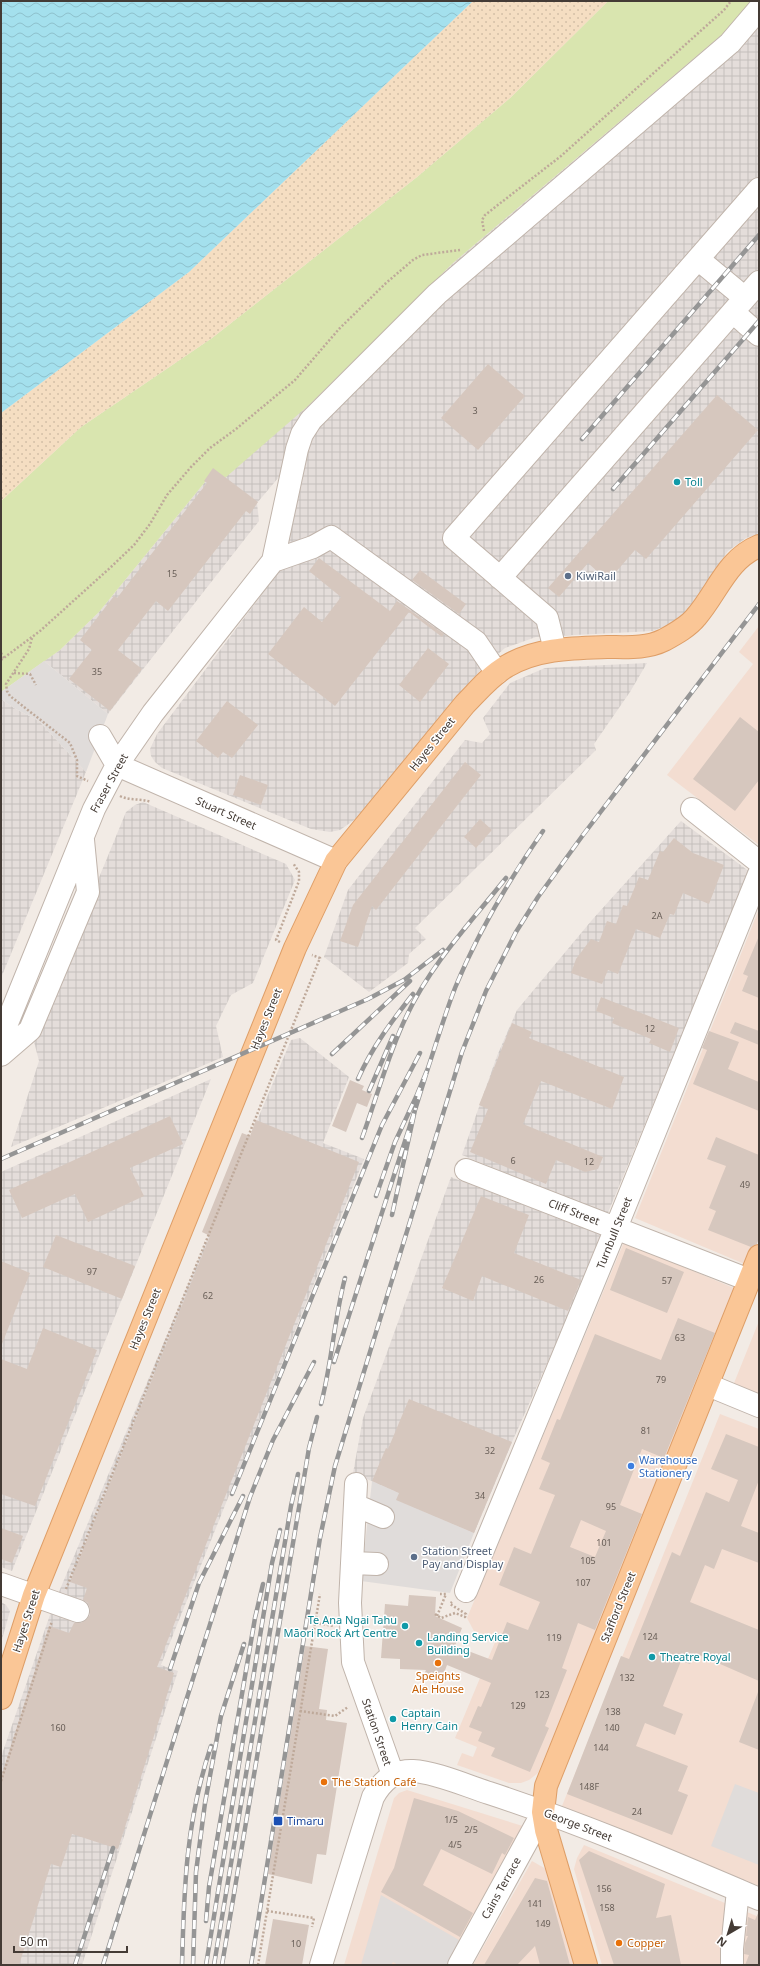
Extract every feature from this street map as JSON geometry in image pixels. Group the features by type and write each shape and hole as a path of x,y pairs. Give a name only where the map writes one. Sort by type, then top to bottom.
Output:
{"main road":[{"name":"Hayes Street","path":"1,1698 34,1595 295,948 336,861 465,704 506,666 524,658 555,650 639,647 665,639 691,623 730,567 747,552 759,546"},
{"name":"Stafford Street","path":"586,1965 550,1845 543,1812 544,1797 550,1774 759,1256"}],"street":[{"path":"273,561 302,434 322,409 437,294 730,43 759,9"},
{"path":"555,650 547,618 454,538 759,189"},
{"path":"698,259 739,305 759,335"},
{"path":"500,578 759,282"},
{"path":"273,561 313,547 331,537 476,642 497,673"},
{"name":"Fraser Street","path":"1,1038 82,837 94,809 117,765 153,713 273,561"},
{"path":"100,736 117,765"},
{"name":"Stuart Street","path":"117,765 336,861"},
{"path":"692,809 759,862"},
{"path":"1,1055 30,1030 88,892 82,837"},
{"name":"Turnbull Street","path":"466,1591 616,1228 759,874"},
{"name":"Cliff Street","path":"466,1170 749,1280"},
{"path":"708,1385 759,1406"},
{"name":"Station Street","path":"321,1965 373,1796 379,1786 392,1775 353,1662 350,1602 356,1484"},
{"path":"355,1505 383,1517"},
{"path":"352,1563 377,1564"},
{"path":"1,1584 78,1611"},
{"name":"George Street","path":"392,1775 404,1771 421,1772 543,1812 759,1899"},
{"name":"Cains Terrace","path":"459,1965 543,1812"},
{"path":"732,1965 732,1949 738,1890"}],"path":[{"path":"481,235 484,232 482,220 485,215 561,156 724,10 731,1"},
{"path":"1,660 32,638 134,545 150,524 167,494 210,448 236,429 295,380 339,329 386,283 413,260 422,255 450,252 467,247"},
{"path":"32,638 29,649 6,687 10,696 70,743 77,760 77,776 88,781"},
{"path":"1,653 4,658"},
{"path":"14,673 30,674 36,685"},
{"path":"121,797 130,800 137,798 156,804"},
{"path":"285,944 276,940 299,881 299,872 291,862"},
{"path":"66,1590 320,958 305,952"},
{"path":"258,1965 320,1594"},
{"path":"437,1616 446,1594 440,1594"},
{"path":"1,1780 51,1622"},
{"path":"300,1711 335,1716 348,1707"},
{"path":"267,1911 314,1918 313,1930"}],"shaded area":[{"path":"759,1 759,534 746,538 728,551 695,607 670,624 653,631 536,637 505,648 484,666 357,818 340,830 330,832 311,829 162,768 151,756 150,749 157,734 281,569 300,481 279,477 257,503 259,521 108,714 44,661 60,650 99,612 214,471 309,405 453,263 725,32"},
{"path":"759,626 759,845 667,775 753,664 739,652"},
{"path":"44,661 108,714 86,772 39,721 14,708 1,699 1,692"},
{"path":"647,663 630,692 594,744 596,750 415,928 426,939 409,954 408,963 369,992 324,957 348,890 465,740 482,743 490,734 483,718 510,683 545,668"},
{"path":"1,699 14,708 39,721 86,772 1,978"},
{"path":"143,802 286,864 295,880 253,983 231,995 216,1026 223,1057 11,1147 39,1061 33,1038 126,812 135,805"},
{"path":"681,821 750,872 607,1215 462,1155 497,1056 517,1010 592,920"},
{"path":"759,909 759,1236 747,1265 635,1218"},
{"path":"300,1038 349,1077 323,1143 364,1159 161,1665 178,1671 82,1965 1,1965 1,1757 53,1606 291,1040"},
{"path":"211,1079 12,1571 1,1567 1,1172"},
{"path":"451,1177 604,1236 512,1442 474,1533 396,1500 399,1493 353,1473 363,1418"},
{"path":"624,1242 741,1291 538,1773 529,1780 521,1783 509,1783 457,1765 462,1753 473,1757 477,1747 455,1738 495,1642 475,1633 467,1618"},
{"path":"759,1321 759,1398 732,1388"},
{"path":"720,1414 759,1429 759,1886 562,1806"},
{"name":"Station Street Pay and Display","path":"372,1481 399,1493 397,1500 474,1533 450,1593 361,1581"},
{"path":"1,1602 6,1605 10,1611 1,1643"},
{"path":"735,1784 759,1793 759,1865 711,1846"},
{"path":"407,1790 526,1827 450,1965 344,1965 394,1798 399,1793"},
{"path":"584,1845 759,1917 759,1965 602,1965 574,1869 577,1858"},
{"path":"532,1861 546,1869 550,1874 576,1965 473,1965"},
{"path":"381,1895 466,1944 454,1965 398,1965 393,1962 391,1965 361,1965"}],"green space":[{"path":"608,1 753,1 725,32 453,263 309,405 225,478 214,471 99,612 60,650 1,692 1,501 81,427 212,338 417,177 510,98"}],"sand":[{"path":"473,1 608,1 510,98 417,177 212,338 81,427 1,501 1,413 189,272"}],"water":[{"path":"1,1 473,1 189,272 1,413"}],"building":[{"path":"488,364 525,396 478,450 441,418"},
{"name":"Toll","path":"717,395 758,430 646,559 635,550 608,581 588,563 559,597 548,588"},
{"path":"213,468 258,502 250,514 246,511 168,611 156,601 118,650 142,669 110,711 69,679 92,650 80,640 114,596 117,598 207,483 204,481"},
{"path":"319,558 390,611 397,601 444,634 442,637 409,612 335,706 268,654 304,607 322,622 341,597 309,571"},
{"path":"420,570 466,604 459,614 412,580"},
{"path":"428,648 449,664 420,702 399,685"},
{"path":"227,701 258,725 232,758 223,752 218,758 196,741"},
{"path":"740,717 759,732 759,780 735,811 693,779"},
{"path":"465,762 481,775 376,910 372,906 358,947 340,941 353,905"},
{"path":"240,775 268,785 261,805 233,795"},
{"path":"480,819 492,830 476,848 464,837"},
{"path":"674,838 693,853 724,865 709,904 683,893 674,915 670,914 660,938 636,929 618,974 608,970 602,984 571,973 576,959 591,939 599,942 607,921 616,924 623,905 627,906 639,877 648,880 660,851 663,852"},
{"path":"759,936 759,998 742,991 748,976 743,974"},
{"path":"601,997 679,1028 670,1052 649,1043 651,1039 612,1023 614,1018 596,1011"},
{"path":"735,1022 759,1031 759,1045 730,1033"},
{"path":"512,1023 532,1032 529,1038 624,1077 612,1109 541,1081 523,1124 603,1157 598,1169 585,1172 556,1160 546,1184 470,1152 488,1109 479,1105"},
{"path":"709,1031 739,1042 728,1069 759,1082 759,1111 693,1084 707,1050 702,1048"},
{"path":"350,1080 364,1086 362,1090 372,1094 367,1107 357,1103 346,1132 332,1126"},
{"path":"170,1116 183,1144 130,1168 144,1196 88,1222 75,1194 22,1218 9,1190"},
{"path":"256,1120 359,1162 157,1667 174,1673 118,1849 72,1834 61,1867 51,1864 19,1965 1,1965 1,1777 49,1626 69,1633 74,1623 81,1623 90,1615 88,1603 83,1600 87,1588 70,1582 210,1236 202,1232 242,1133 250,1136"},
{"path":"716,1137 759,1155 759,1238 757,1244 751,1247 708,1230 716,1211 709,1208 726,1166 707,1159"},
{"path":"481,1196 529,1215 514,1253 581,1280 568,1311 482,1276 473,1301 442,1288"},
{"path":"56,1235 135,1266 122,1299 43,1267"},
{"path":"626,1248 684,1272 667,1313 610,1290"},
{"path":"1,1261 30,1273 2,1344 1,1344"},
{"path":"678,1318 715,1333 664,1458 642,1449 620,1505 642,1514 595,1630 578,1623 562,1668 567,1670 545,1726 549,1728 530,1772 491,1756 495,1748 478,1741 482,1732 469,1727 478,1706 481,1707 491,1683 447,1665 440,1684 423,1677 426,1670 400,1669 400,1659 381,1658 385,1604 408,1606 409,1595 436,1597 435,1616 462,1628 455,1646 492,1660 507,1622 528,1630 540,1602 499,1585 514,1547 531,1554 555,1495 539,1489 550,1463 541,1459 557,1419 560,1420 595,1334 661,1360","holes":["581,1520 606,1531 595,1557 570,1547"]},
{"path":"43,1328 97,1350 35,1506 1,1494 1,1359 27,1369"},
{"path":"409,1399 512,1442 474,1533 396,1500 399,1493 372,1481 386,1448 388,1449"},
{"path":"726,1434 759,1447 759,1480 741,1526 759,1533 759,1563 722,1549 714,1569 705,1565 690,1602 759,1630 759,1681 695,1653 690,1664 681,1661 663,1706 683,1714 675,1735 645,1723 636,1746 688,1766 678,1791 688,1795 672,1835 567,1794 621,1656 629,1659 672,1552 680,1556 706,1492 729,1502 738,1480 711,1469"},
{"path":"1,1528 23,1536 12,1563 1,1559"},
{"path":"305,1646 328,1649 319,1709 327,1710 326,1720 347,1723 326,1855 317,1854 312,1884 268,1874"},
{"path":"758,1692 759,1693 759,1750 739,1742"},
{"path":"414,1798 458,1811 514,1838 505,1855 502,1853 492,1874 441,1849 423,1885 473,1913 460,1937 381,1892 394,1868"},
{"path":"589,1851 665,1884 656,1918 671,1915 681,1965 614,1965 579,1860"},
{"path":"535,1878 547,1881 570,1965 540,1965 535,1946 517,1965 484,1965"},
{"path":"759,1911 759,1965 745,1965 749,1955 744,1954 745,1943 748,1936 746,1936 748,1917 755,1920"},
{"path":"273,1919 309,1925 302,1965 265,1965"}],"railway":[{"path":"582,439 759,235"},
{"path":"613,489 759,321"},
{"path":"251,1965 320,1538 335,1466 462,1052 486,991 516,932 538,897 583,835 759,604"},
{"path":"428,1068 444,1018 464,967 506,887 543,831"},
{"path":"362,1138 394,1045 417,996 452,944 506,878"},
{"path":"1,1159 368,999 404,980 443,950"},
{"path":"332,1054 410,981"},
{"path":"358,1079 376,1045 413,994"},
{"path":"369,1091 393,1036"},
{"path":"232,1494 382,1125 420,1053"},
{"path":"376,1196 395,1142 428,1068 415,1110"},
{"path":"334,1362 415,1110 392,1215"},
{"path":"321,1404 345,1278"},
{"path":"103,1965 250,1497 273,1440 314,1362"},
{"path":"222,1965 309,1448 317,1417"},
{"path":"214,1965 291,1506 298,1474"},
{"path":"170,1669 199,1583 243,1496"},
{"path":"206,1965 272,1563 280,1530"},
{"path":"206,1921 209,1887 255,1618 263,1584"},
{"path":"193,1965 196,1872 205,1803 221,1716 244,1644"},
{"path":"182,1965 185,1881 191,1828 196,1801 211,1746"},
{"path":"75,1965 113,1848"}],"place":[{"name":"Toll","path":"677,482"},
{"name":"KiwiRail","path":"568,576"},
{"name":"Warehouse Stationery","path":"631,1466"},
{"name":"Station Street Pay and Display","path":"414,1557"},
{"name":"Te Ana Ngai Tahu Māori Rock Art Centre","path":"405,1626"},
{"name":"Landing Service Building","path":"419,1643"},
{"name":"Theatre Royal","path":"652,1657"},
{"name":"Speights Ale House","path":"438,1663"},
{"name":"Captain Henry Cain","path":"393,1719"},
{"name":"The Station Café","path":"324,1782"},
{"name":"Timaru","path":"278,1821"},
{"name":"Copper","path":"619,1943"}]}
